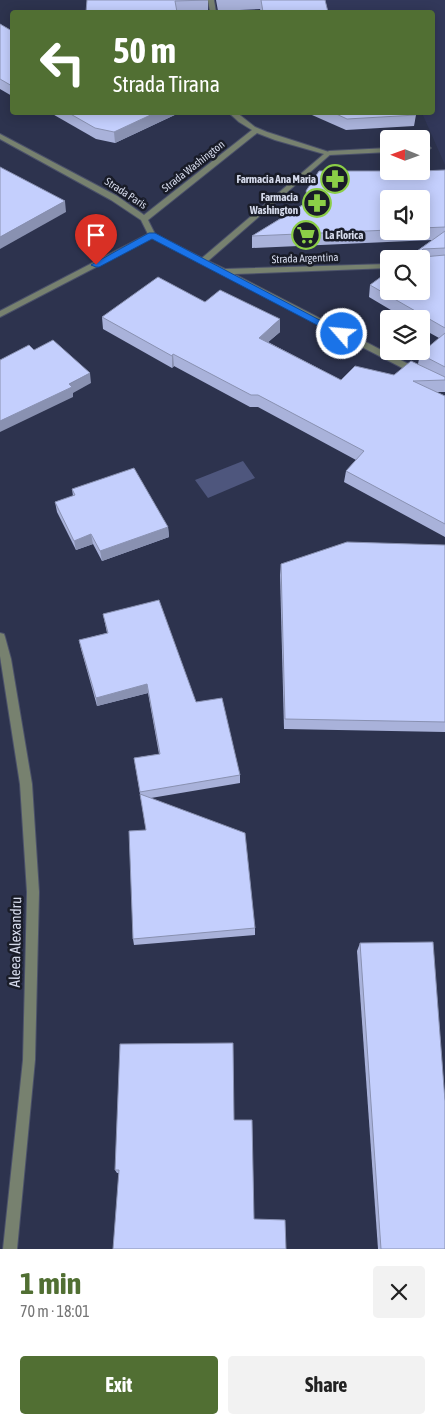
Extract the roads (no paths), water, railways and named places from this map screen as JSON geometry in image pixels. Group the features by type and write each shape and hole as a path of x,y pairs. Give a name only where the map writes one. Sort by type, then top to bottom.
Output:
{"street":[{"path":"234,115 238,120 256,131 329,153 380,150"},
{"name":"Strada Washington","path":"144,219 256,131"},
{"name":"Strada Paris","path":"0,136 114,198 144,219 152,235"},
{"path":"202,262 329,153"},
{"path":"0,314 152,235 428,377"},
{"name":"Strada Argentina","path":"221,272 380,266"},
{"name":"Aleea Alexandru","path":"0,637 6,659 26,784 33,892 28,1060 10,1249"}],"place":[{"name":"Farmacia Ana Maria","path":"335,179"},
{"name":"Farmacia Washington","path":"317,203"},
{"name":"La Florica","path":"306,235"}]}
